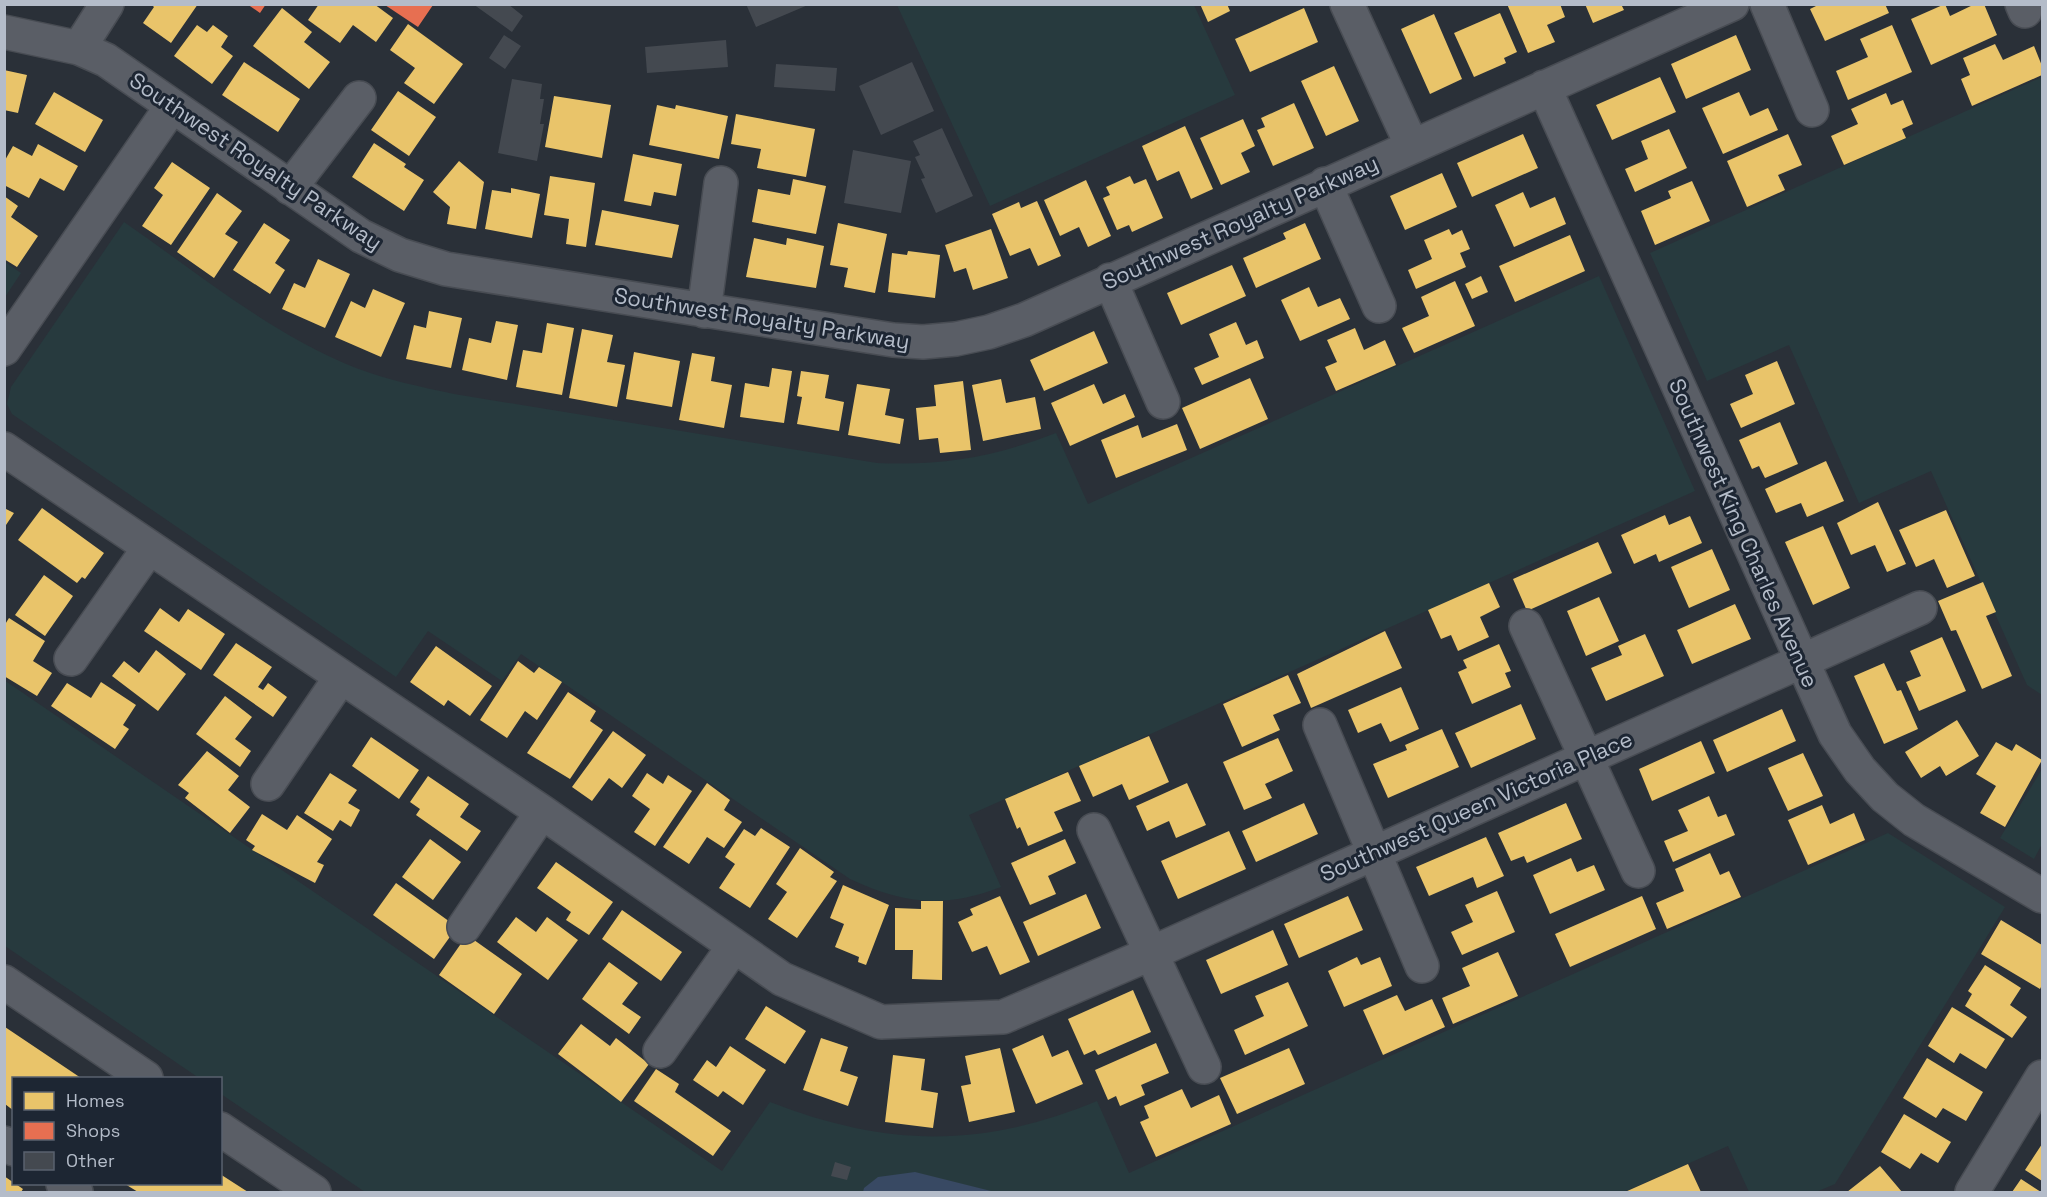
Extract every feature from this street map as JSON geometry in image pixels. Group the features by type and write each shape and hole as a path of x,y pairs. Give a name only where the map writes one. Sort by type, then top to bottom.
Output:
{"street":[{"path":"79,48 107,4"},
{"path":"1347,4 1412,146"},
{"name":"Southwest Royalty Parkway","path":"4,32 79,48 106,60 361,236 400,255 446,270 828,332 923,342 989,332 1023,320 1732,4"},
{"path":"1767,4 1812,110"},
{"name":"Southwest King Charles Avenue","path":"1544,87 1834,735 1860,770 1885,797 1914,820 2043,896"},
{"path":"290,188 359,98"},
{"path":"4,349 172,106"},
{"path":"704,311 721,183"},
{"path":"1325,184 1379,306"},
{"path":"1110,280 1163,402"},
{"name":"Southwest Queen Victoria Place","path":"4,449 542,812 782,979 881,1022 1003,1017 1152,953 1920,608"},
{"path":"71,659 149,548"},
{"path":"1526,626 1638,871"},
{"path":"268,784 341,677"},
{"path":"1320,725 1422,966"},
{"path":"464,927 542,812"},
{"path":"1094,830 1204,1067"},
{"path":"660,1051 734,946"},
{"path":"4,982 145,1077"},
{"path":"1972,1192 2040,1089"},
{"path":"222,1130 314,1192"}],"green space":[{"path":"897,5 1194,5 1235,95 990,206"},
{"path":"2042,77 2042,695 2027,685 1931,471 1859,503 1789,345 1707,381 1650,253"},
{"path":"124,222 265,321 325,354 380,376 454,394 877,463 924,463 968,458 990,454 1056,433 1088,504 1599,276 1695,491 969,815 1001,887 961,899 924,901 906,898 888,894 850,879 521,654 502,681 428,631 396,677 12,414 7,404 11,387"},
{"path":"5,262 21,273 5,297"},
{"path":"4,680 722,1171 770,1102 854,1128 894,1134 934,1136 973,1134 1013,1128 1054,1117 1097,1101 1129,1173 1888,833 2005,907 1835,1184 1816,1192 1749,1192 1728,1146 1624,1192 365,1192 222,1095 222,1077 198,1077 5,946"},
{"path":"2042,769 2042,844 2034,859 2000,838"}],"water":[{"path":"915,1172 995,1192 863,1192 864,1188 878,1177"}],"building: Homes":[{"path":"151,4 198,4 171,43 143,23 154,7"},
{"path":"319,4 374,4 393,18 376,42 353,25 340,43 308,20"},
{"path":"1200,4 1227,4 1230,11 1208,22"},
{"path":"1507,4 1560,4 1565,17 1547,25 1555,42 1528,53"},
{"path":"1585,4 1621,4 1624,10 1593,23"},
{"path":"1820,4 1885,4 1889,13 1825,41 1810,9"},
{"path":"1945,4 1950,16 1975,4 1984,4 1997,35 1931,65 1911,19"},
{"path":"282,8 312,32 304,42 330,62 309,89 253,46"},
{"path":"1304,8 1318,42 1250,72 1235,39"},
{"path":"1500,13 1517,52 1504,58 1506,63 1474,77 1454,33"},
{"path":"1434,14 1462,79 1430,94 1401,29"},
{"path":"408,24 463,64 434,104 404,83 415,68 390,50"},
{"path":"197,25 207,32 213,25 228,36 221,47 233,56 212,84 174,56"},
{"path":"1892,25 1912,72 1848,100 1836,71 1868,57 1860,39"},
{"path":"1736,35 1751,70 1686,99 1671,64"},
{"path":"1995,44 2003,60 2034,46 2042,66 2042,75 1972,106 1961,79 1970,75 1963,58"},
{"path":"244,62 300,99 278,132 222,95"},
{"path":"1334,66 1359,121 1326,136 1301,81"},
{"path":"4,70 27,75 18,113 4,110"},
{"path":"1660,77 1676,112 1612,140 1596,105"},
{"path":"398,91 436,117 409,156 371,130"},
{"path":"54,92 103,120 85,152 35,124"},
{"path":"1739,92 1750,116 1768,108 1778,130 1723,154 1702,108"},
{"path":"1886,93 1891,105 1903,100 1913,124 1902,129 1906,138 1844,165 1831,136 1858,124 1851,109"},
{"path":"554,96 611,105 602,158 545,147"},
{"path":"1294,103 1314,148 1273,166 1257,130 1265,127 1261,118"},
{"path":"657,105 675,109 676,105 728,116 719,159 649,145"},
{"path":"736,114 815,129 806,177 757,168 761,149 731,144"},
{"path":"1243,119 1255,146 1241,153 1250,172 1221,185 1200,138"},
{"path":"1185,126 1213,189 1191,199 1179,171 1157,181 1142,146"},
{"path":"1669,129 1687,168 1635,192 1625,169 1648,159 1641,141"},
{"path":"1523,134 1538,168 1472,197 1457,163"},
{"path":"1788,134 1802,165 1778,175 1785,190 1747,207 1727,161"},
{"path":"374,143 406,164 404,167 424,180 404,211 352,177"},
{"path":"38,144 78,166 64,191 40,178 29,198 4,185 4,162 13,146 32,156"},
{"path":"633,154 682,164 676,196 654,192 651,206 624,201"},
{"path":"459,161 484,182 476,229 447,224 450,207 433,192"},
{"path":"172,162 210,188 171,245 142,226 163,195 154,188"},
{"path":"1442,173 1457,207 1405,230 1390,196"},
{"path":"550,176 595,183 586,247 566,244 569,219 544,215"},
{"path":"1130,176 1134,184 1146,179 1163,218 1132,232 1129,225 1117,230 1103,198 1110,195 1106,187"},
{"path":"793,179 826,186 816,234 752,222 758,189 790,195"},
{"path":"1086,180 1111,236 1088,247 1079,227 1060,236 1044,200"},
{"path":"1692,181 1710,221 1655,245 1641,211 1671,198 1668,191"},
{"path":"511,188 540,194 532,238 485,229 492,190 511,193"},
{"path":"1523,192 1530,208 1555,197 1566,224 1514,247 1495,205"},
{"path":"217,193 242,211 225,234 238,242 214,278 177,252"},
{"path":"4,196 18,206 11,217 38,236 17,267 4,259"},
{"path":"1037,201 1061,256 1038,266 1030,248 1010,256 992,214 1019,202 1021,208"},
{"path":"602,210 679,225 672,258 595,245"},
{"path":"264,223 290,240 275,263 285,270 270,294 233,270"},
{"path":"838,223 887,234 875,293 844,287 848,268 830,265"},
{"path":"1305,223 1321,259 1256,288 1243,258 1286,239 1283,233"},
{"path":"991,229 1008,278 973,290 966,268 954,272 945,245"},
{"path":"1449,229 1452,235 1462,230 1470,249 1460,253 1466,267 1416,289 1408,270 1432,259 1424,240"},
{"path":"1570,235 1585,271 1515,302 1499,266"},
{"path":"754,238 786,245 787,238 824,246 816,288 746,277"},
{"path":"908,251 940,255 935,298 888,292 892,253 907,255"},
{"path":"318,259 350,274 325,328 282,309 294,283 305,288"},
{"path":"1232,265 1246,296 1181,325 1167,293"},
{"path":"1481,276 1488,292 1472,299 1465,284"},
{"path":"1455,281 1475,326 1414,353 1402,328 1429,316 1421,297"},
{"path":"1309,287 1318,307 1340,298 1350,319 1300,341 1281,300"},
{"path":"373,289 405,303 381,357 335,337 351,301 365,308"},
{"path":"429,311 462,318 451,368 406,359 414,325 426,328"},
{"path":"496,321 518,325 507,380 462,370 469,338 491,343"},
{"path":"1236,322 1246,345 1257,340 1264,358 1202,385 1194,368 1219,357 1209,334"},
{"path":"547,323 574,328 562,395 516,387 523,350 542,353"},
{"path":"1355,328 1364,350 1385,340 1396,365 1336,391 1325,367 1337,362 1327,340"},
{"path":"582,329 613,335 607,362 625,365 617,407 569,398"},
{"path":"1094,331 1108,363 1044,391 1030,360"},
{"path":"634,352 680,361 672,407 626,399"},
{"path":"692,353 715,357 711,381 732,385 724,428 679,420"},
{"path":"1777,361 1795,404 1741,428 1730,404 1753,394 1745,375"},
{"path":"772,368 792,371 784,423 740,417 745,383 769,387"},
{"path":"801,371 829,375 825,398 844,402 839,431 797,424 802,397 797,396"},
{"path":"1250,378 1268,419 1200,449 1182,408"},
{"path":"1001,379 1006,403 1035,397 1041,429 983,441 972,385"},
{"path":"963,381 971,450 940,453 938,438 919,440 916,408 936,406 934,385"},
{"path":"857,384 890,389 885,415 904,419 900,444 848,435"},
{"path":"1094,384 1103,404 1125,394 1135,417 1070,446 1051,403"},
{"path":"1780,422 1798,464 1765,478 1759,466 1752,469 1739,440"},
{"path":"1177,424 1187,450 1116,478 1101,440 1138,425 1142,438"},
{"path":"1826,461 1844,501 1807,517 1801,503 1776,513 1765,489"},
{"path":"1878,502 1906,564 1887,572 1875,545 1851,555 1837,523"},
{"path":"4,508 14,513 4,528"},
{"path":"42,508 104,553 85,579 82,577 77,583 18,540"},
{"path":"1946,510 1975,576 1947,588 1934,559 1916,567 1899,530"},
{"path":"1665,515 1669,525 1690,516 1702,543 1659,562 1656,554 1634,564 1621,535"},
{"path":"1823,526 1850,588 1813,605 1785,542"},
{"path":"1598,542 1612,573 1527,611 1513,579"},
{"path":"1712,549 1730,590 1689,608 1671,567"},
{"path":"44,575 73,596 45,636 15,615"},
{"path":"1983,582 1996,612 1986,616 2012,676 1982,689 1956,630 1951,631 1938,601"},
{"path":"1489,583 1500,607 1480,617 1489,637 1458,651 1451,635 1441,639 1428,610"},
{"path":"1599,597 1619,641 1586,656 1567,611"},
{"path":"1735,604 1751,639 1692,664 1677,630"},
{"path":"160,608 179,622 188,609 225,634 201,670 144,631"},
{"path":"9,618 45,641 33,661 52,673 37,696 4,676 4,626"},
{"path":"1385,631 1402,668 1311,708 1297,674"},
{"path":"1645,634 1664,676 1606,701 1591,668 1622,655 1618,646"},
{"path":"1942,637 1966,691 1919,711 1906,682 1921,676 1910,651"},
{"path":"236,643 272,667 258,687 263,690 268,683 287,697 273,717 213,675"},
{"path":"1499,644 1511,671 1505,673 1511,687 1472,704 1458,672 1467,668 1463,660"},
{"path":"436,646 492,686 470,716 448,700 444,706 410,682"},
{"path":"156,650 186,674 158,711 112,676 124,661 139,673"},
{"path":"518,661 534,673 539,667 562,682 537,720 525,711 507,738 480,720"},
{"path":"1884,663 1897,691 1901,690 1918,729 1884,744 1854,676"},
{"path":"1288,675 1301,703 1273,715 1280,730 1242,747 1223,704"},
{"path":"101,682 136,705 123,725 129,729 115,749 51,706 67,683 91,698"},
{"path":"1401,687 1419,729 1390,742 1381,723 1358,733 1348,710"},
{"path":"568,692 596,711 590,721 603,730 570,779 527,753"},
{"path":"225,696 252,717 235,739 251,751 240,767 196,734"},
{"path":"1521,704 1536,739 1471,768 1455,733"},
{"path":"1782,709 1796,741 1727,772 1713,740"},
{"path":"1957,720 1979,756 1946,776 1940,766 1921,778 1905,752"},
{"path":"1442,729 1459,767 1388,798 1373,764 1407,750 1405,745"},
{"path":"613,731 646,755 622,788 609,778 592,801 572,787"},
{"path":"1149,736 1169,782 1129,800 1122,784 1093,797 1079,766"},
{"path":"371,737 419,770 399,799 352,766"},
{"path":"1278,738 1293,771 1265,784 1272,798 1244,810 1223,762"},
{"path":"1701,741 1715,773 1652,801 1639,769"},
{"path":"1996,742 2012,751 2016,744 2042,760 2005,827 1980,813 1996,786 1976,774"},
{"path":"207,751 239,776 228,790 250,807 230,833 185,798 189,793 178,785"},
{"path":"1803,753 1823,796 1788,811 1768,768"},
{"path":"1068,772 1081,801 1054,812 1063,831 1028,846 1020,827 1017,829 1005,799"},
{"path":"330,773 357,790 348,803 360,810 351,827 340,820 333,831 304,813"},
{"path":"647,773 663,784 668,775 692,791 655,846 634,832 650,809 632,796"},
{"path":"428,776 469,804 460,817 481,831 467,851 416,815 420,809 410,802"},
{"path":"707,783 730,800 724,810 742,822 724,848 707,837 689,864 663,847"},
{"path":"1187,783 1206,825 1176,838 1169,821 1147,831 1136,806"},
{"path":"1709,796 1718,817 1726,814 1735,835 1673,862 1664,841 1688,831 1678,810"},
{"path":"1304,803 1318,834 1256,862 1242,831"},
{"path":"1566,803 1582,839 1527,863 1524,856 1511,861 1498,833"},
{"path":"1822,805 1830,824 1854,813 1865,840 1808,865 1788,820"},
{"path":"262,814 287,830 297,815 332,839 317,862 324,865 315,883 252,850 255,846 246,840"},
{"path":"761,828 790,847 750,908 719,888 735,864 725,857 744,829 755,836"},
{"path":"1229,831 1246,869 1178,899 1161,861"},
{"path":"1486,837 1504,876 1477,888 1473,877 1429,896 1416,867"},
{"path":"430,839 461,862 433,900 402,877"},
{"path":"1065,839 1076,863 1048,876 1056,894 1030,905 1011,863"},
{"path":"800,848 834,872 830,877 837,881 797,938 768,919 787,892 776,884"},
{"path":"1710,853 1720,875 1729,871 1741,897 1667,929 1656,903 1684,891 1675,869"},
{"path":"1571,858 1577,872 1594,865 1605,890 1550,914 1533,875"},
{"path":"556,862 613,902 589,935 566,920 571,912 537,888"},
{"path":"396,883 457,927 434,959 373,915"},
{"path":"843,885 889,905 866,965 858,962 859,957 835,947 844,924 830,918"},
{"path":"1497,891 1515,932 1462,955 1451,932 1473,922 1465,905"},
{"path":"1086,894 1101,928 1038,956 1023,922"},
{"path":"1000,896 1030,962 1000,975 987,946 972,952 958,922 973,915 970,909"},
{"path":"1348,896 1363,930 1299,958 1284,924"},
{"path":"1642,896 1656,929 1570,967 1555,934"},
{"path":"921,901 943,901 942,980 912,979 913,950 895,950 895,908 921,909"},
{"path":"622,910 682,952 661,981 602,939"},
{"path":"516,917 536,932 547,917 578,940 548,980 497,942"},
{"path":"2001,920 2042,945 2042,985 2040,989 1981,954"},
{"path":"1273,930 1288,965 1221,994 1206,960"},
{"path":"467,935 522,974 494,1014 439,975"},
{"path":"1498,952 1518,996 1453,1024 1442,998 1470,986 1462,968"},
{"path":"1357,957 1361,965 1380,957 1392,986 1344,1007 1328,971"},
{"path":"609,962 638,983 622,1004 641,1017 629,1034 582,999"},
{"path":"1985,965 2021,988 2010,1005 2027,1017 2012,1038 1965,1006 1972,994 1968,991"},
{"path":"1288,982 1308,1026 1245,1055 1234,1030 1264,1016 1255,996"},
{"path":"1133,990 1151,1032 1098,1055 1095,1050 1084,1055 1068,1019"},
{"path":"1397,995 1405,1011 1432,999 1445,1027 1383,1055 1363,1010"},
{"path":"766,1006 806,1031 785,1064 745,1039"},
{"path":"1952,1007 2005,1039 1986,1069 1960,1053 1954,1063 1928,1046"},
{"path":"581,1024 610,1046 616,1038 649,1064 621,1102 558,1054"},
{"path":"5,1027 80,1077 12,1077 12,1109 5,1104"},
{"path":"1043,1035 1052,1057 1068,1050 1083,1084 1036,1104 1012,1049"},
{"path":"821,1038 848,1047 840,1071 858,1077 848,1106 803,1090"},
{"path":"1156,1043 1169,1073 1141,1085 1145,1095 1120,1106 1116,1096 1108,1100 1095,1070"},
{"path":"730,1046 766,1070 743,1105 723,1091 718,1097 693,1080 707,1060 716,1067"},
{"path":"1000,1048 1015,1112 969,1122 961,1086 971,1084 965,1056"},
{"path":"1289,1048 1305,1084 1237,1114 1220,1078"},
{"path":"893,1055 925,1059 921,1090 938,1093 933,1128 885,1122"},
{"path":"1927,1058 1983,1092 1966,1121 1943,1108 1936,1118 1903,1098"},
{"path":"656,1069 679,1084 675,1092 731,1131 713,1156 634,1101"},
{"path":"1182,1089 1191,1108 1219,1095 1231,1124 1156,1157 1140,1122 1149,1118 1144,1106"},
{"path":"1904,1114 1951,1142 1938,1163 1921,1153 1910,1169 1881,1152"},
{"path":"2042,1144 2042,1181 2025,1170"},
{"path":"1688,1164 1701,1192 1625,1192"},
{"path":"1880,1166 1902,1192 1847,1192"},
{"path":"222,1175 248,1192 138,1192 127,1185 222,1185"},
{"path":"4,1176 12,1181 12,1185 23,1189 21,1192 4,1192"},
{"path":"2021,1179 2041,1192 2012,1192"}],"building: Shops":[{"path":"247,4 266,4 260,13"},
{"path":"385,5 433,5 418,27"}],"building: Other":[{"path":"473,4 508,4 523,16 512,32"},
{"path":"746,4 808,4 808,5 756,27"},
{"path":"504,35 521,46 505,69 489,58"},
{"path":"726,40 728,67 647,73 645,47"},
{"path":"912,62 934,111 881,135 859,86"},
{"path":"776,64 837,68 835,91 774,87"},
{"path":"512,79 542,84 540,99 544,99 540,124 544,124 537,161 498,153"},
{"path":"942,128 973,196 936,213 921,179 925,178 915,157 920,155 913,141"},
{"path":"853,150 911,161 901,213 844,203"},
{"path":"835,1162 851,1167 847,1180 831,1176"}]}
